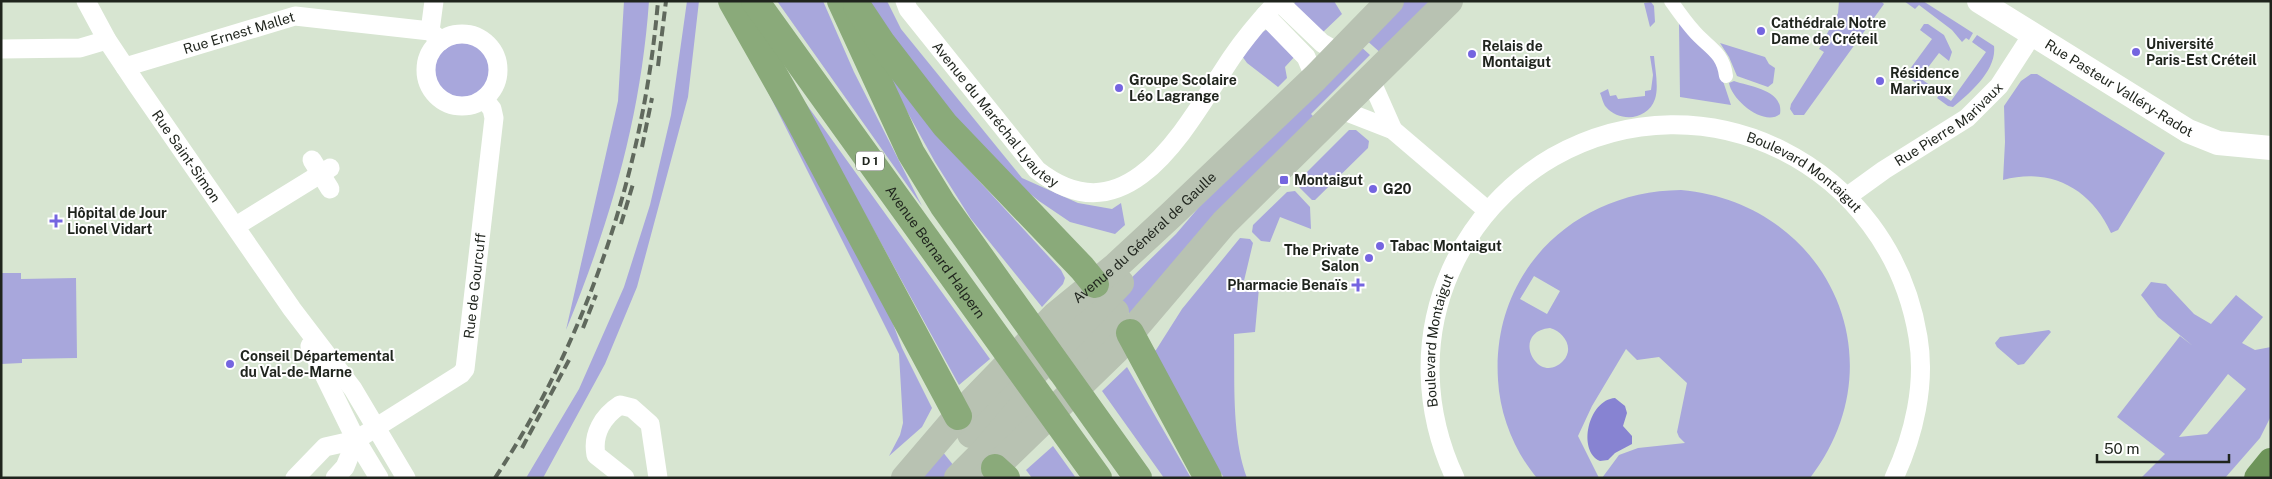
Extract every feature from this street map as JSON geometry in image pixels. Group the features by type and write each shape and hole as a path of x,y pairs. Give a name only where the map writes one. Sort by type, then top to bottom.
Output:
{"highway":[{"path":"732,1 983,454"},
{"name":"Avenue Bernard Halpern","path":"755,1 1091,468"},
{"path":"841,1 911,153 943,204 1007,297 1138,478"},
{"path":"854,1 881,42 945,125 1082,268 1111,306 1208,478"},
{"path":"2258,478 2271,462"}],"main road":[{"name":"Avenue du Général de Gaulle","path":"905,478 983,454 1116,350 1111,306 1171,215 1315,78 1390,1"},
{"name":"Avenue du Général de Gaulle","path":"983,454 1056,315 1111,306 1224,223 1449,1"},
{"path":"958,478 983,454"}],"street":[{"name":"Rue Saint-Simon","path":"86,1 107,40 292,310 353,389 406,478"},
{"path":"434,1 436,36 427,63 426,76 430,88 443,101 461,107 473,105 493,91 498,79 498,67 496,56 489,46 479,38 467,34 436,36"},
{"name":"Avenue du Maréchal Lyautey","path":"905,1 908,9 1038,170 1060,185 1083,192 1101,193 1120,188 1151,168 1178,139 1232,57 1274,6"},
{"path":"1671,1 1693,30 1717,52 1725,63 1726,76"},
{"name":"Rue Pasteur Valléry-Radot","path":"1978,1 2188,131 2218,143 2271,148"},
{"path":"1274,6 1322,43 1339,53"},
{"path":"1274,6 1306,57 1315,78"},
{"name":"Rue Ernest Mallet","path":"125,67 296,9 436,36"},
{"name":"Rue Pierre Marivaux","path":"1848,196 1884,170 1968,118 1999,86 2032,35"},
{"path":"1,49 80,48 107,40"},
{"path":"1370,78 1393,130"},
{"name":"Rue de Gourcuff","path":"376,427 461,374 465,369 494,118 492,109 484,99"},
{"path":"1339,110 1393,130 1488,212"},
{"name":"Boulevard Montaigut","path":"1455,478 1441,444 1434,416 1430,381 1431,345 1435,317 1448,276 1468,238 1488,212 1525,176 1561,153 1600,136 1628,129 1656,125 1685,125 1713,128 1761,141 1806,163 1848,196 1869,220 1892,256 1908,296 1918,339 1919,380 1916,408 1908,443 1894,478"},
{"path":"236,226 323,173"},
{"name":"Rue Saint-Simon","path":"292,310 356,440 379,478"},
{"path":"625,478 596,455 594,444 598,430 609,412 620,404 632,408 650,424 658,478"},
{"path":"295,478 325,447 356,440 376,427"},
{"path":"335,478 346,467 356,440"}],"shaded area":[{"path":"624,1 649,1 639,86 621,169 596,250 566,330 618,101"},
{"path":"687,1 699,1 688,97 637,287 605,364 543,478 526,478 579,389 624,287 650,205 671,115"},
{"path":"777,1 823,1 854,72 922,206"},
{"path":"866,1 887,1 901,29 1022,178 1078,203 1112,209 1121,203 1125,225 1115,234 1070,222 1039,201 1002,171 919,81"},
{"path":"1295,1 1334,1 1342,14 1321,34 1294,5"},
{"path":"1401,1 1437,1 1383,55 1364,38"},
{"path":"1839,1 1881,1 1884,4 1804,115 1794,115 1790,109 1791,104 1824,52 1819,49 1838,13"},
{"path":"1904,1 1923,1 1973,33 1969,40 1966,38 1962,42 1952,30 1919,5 1915,9"},
{"path":"1651,2 1654,6 1655,22 1650,27 1644,3"},
{"path":"1681,23 1716,60 1731,105 1680,97 1679,24"},
{"path":"1924,24 1928,24 1944,35 1952,52 1949,61 1939,53 1920,78 1931,86 1927,91 1909,78 1911,76 1907,73 1932,39 1920,30"},
{"path":"1266,30 1271,31 1297,54 1285,67 1287,78 1278,87 1247,63 1242,56 1257,35"},
{"path":"1977,35 1994,46 1991,64 1981,80 1967,95 1953,107 1948,106 1937,98 1940,94 1951,101 1986,52 1972,42"},
{"path":"462,41 479,46 487,54 492,71 487,88 479,96 462,101 445,96 437,88 432,71 437,54 445,46"},
{"path":"1720,43 1765,57 1769,64 1775,68 1773,83 1768,87 1737,76 1729,57"},
{"path":"1358,44 1370,55 1311,114 1317,120 1131,316 1116,293 1176,234 1224,178"},
{"path":"1650,56 1654,56 1657,84 1655,99 1651,106 1640,115 1633,117 1626,117 1612,112 1605,106 1600,93 1608,89 1610,96 1616,95 1618,99 1645,96 1645,91 1651,90 1653,75"},
{"path":"888,69 935,133 1061,270 1065,278 1063,284 1042,307 971,219 935,162 884,70"},
{"path":"757,70 889,313 902,348 932,408 922,427 889,456 900,435 903,423 899,354"},
{"path":"2031,74 2037,74 2165,153 2118,230 2111,233 2103,218 2092,204 2081,193 2067,185 2053,179 2037,177 2003,180 2004,106 2021,81"},
{"path":"1734,81 1772,95 1780,106 1780,114 1774,117 1766,117 1750,110 1742,104 1731,90 1729,83"},
{"path":"799,94 990,359 959,385"},
{"path":"1349,130 1356,130 1369,141 1368,148 1315,200 1312,200 1299,187 1299,180"},
{"path":"1681,190 1732,201 1776,224 1810,256 1834,295 1848,338 1849,385 1837,432 1810,478 1602,478 1619,455 1638,448 1685,443 1677,432 1687,383 1659,357 1637,360 1626,349 1592,406 1578,436 1599,478 1537,478 1521,456 1505,419 1499,393 1500,341 1509,304 1525,272 1547,245 1575,222 1607,205 1642,194","holes":["1534,276 1560,291 1547,314 1520,299","1550,328 1560,333 1566,341 1568,351 1563,361 1554,367 1545,367 1537,363 1532,356 1531,338 1538,332"]},
{"path":"1295,191 1310,207 1311,229 1280,217 1270,242 1261,241 1252,232 1253,225 1287,192"},
{"path":"1240,238 1250,239 1253,243 1243,285 1259,288 1255,332 1234,334 1236,426 1238,444 1247,478 1224,478 1174,396 1151,353 1156,350 1182,309"},
{"path":"1,273 21,273 21,279 76,278 77,358 22,359 22,363 1,364"},
{"path":"2151,282 2166,284 2194,314 2211,324 2236,295 2263,317 2242,343 2255,350 2271,347 2271,416 2260,438 2225,478 2141,478 2165,454 2117,417 2180,336 2193,346 2158,317 2141,295","holes":["2228,374 2246,389 2207,434 2179,437"]},
{"path":"2049,330 2051,332 2024,364 2018,365 1997,347 1995,343 2000,337"},
{"path":"1127,367 1191,478 1164,478 1102,391"},
{"path":"1615,398 1625,406 1627,413 1623,426 1632,436 1632,444 1615,453 1608,460 1600,461 1593,456 1589,447 1589,426 1592,416 1598,407 1606,401"},
{"path":"1053,446 1076,478 1032,478 1026,470"},
{"path":"942,451 958,471 952,478 917,478"}],"railway":[{"path":"495,478 528,424 558,368 584,309 606,250 625,189 640,127 651,64 658,1"},
{"path":"658,66 666,1"},
{"path":"642,147 652,98"},
{"path":"621,224 633,184"},
{"path":"583,328 596,295"},
{"path":"522,448 569,360"}],"place":[{"name":"Cathédrale Notre Dame de Créteil","path":"1761,31"},
{"name":"Université Paris-Est Créteil","path":"2136,52"},
{"name":"Relais de Montaigut","path":"1472,54"},
{"name":"Résidence Marivaux","path":"1880,81"},
{"name":"Groupe Scolaire Léo Lagrange","path":"1119,88"},
{"name":"Montaigut","path":"1284,180"},
{"name":"G20","path":"1373,189"},
{"name":"Hôpital de Jour Lionel Vidart","path":"56,221"},
{"name":"Tabac Montaigut","path":"1380,246"},
{"name":"The Private Salon","path":"1369,258"},
{"name":"Pharmacie Benaïs","path":"1358,285"},
{"name":"Conseil Départemental du Val-de-Marne","path":"230,364"}]}
